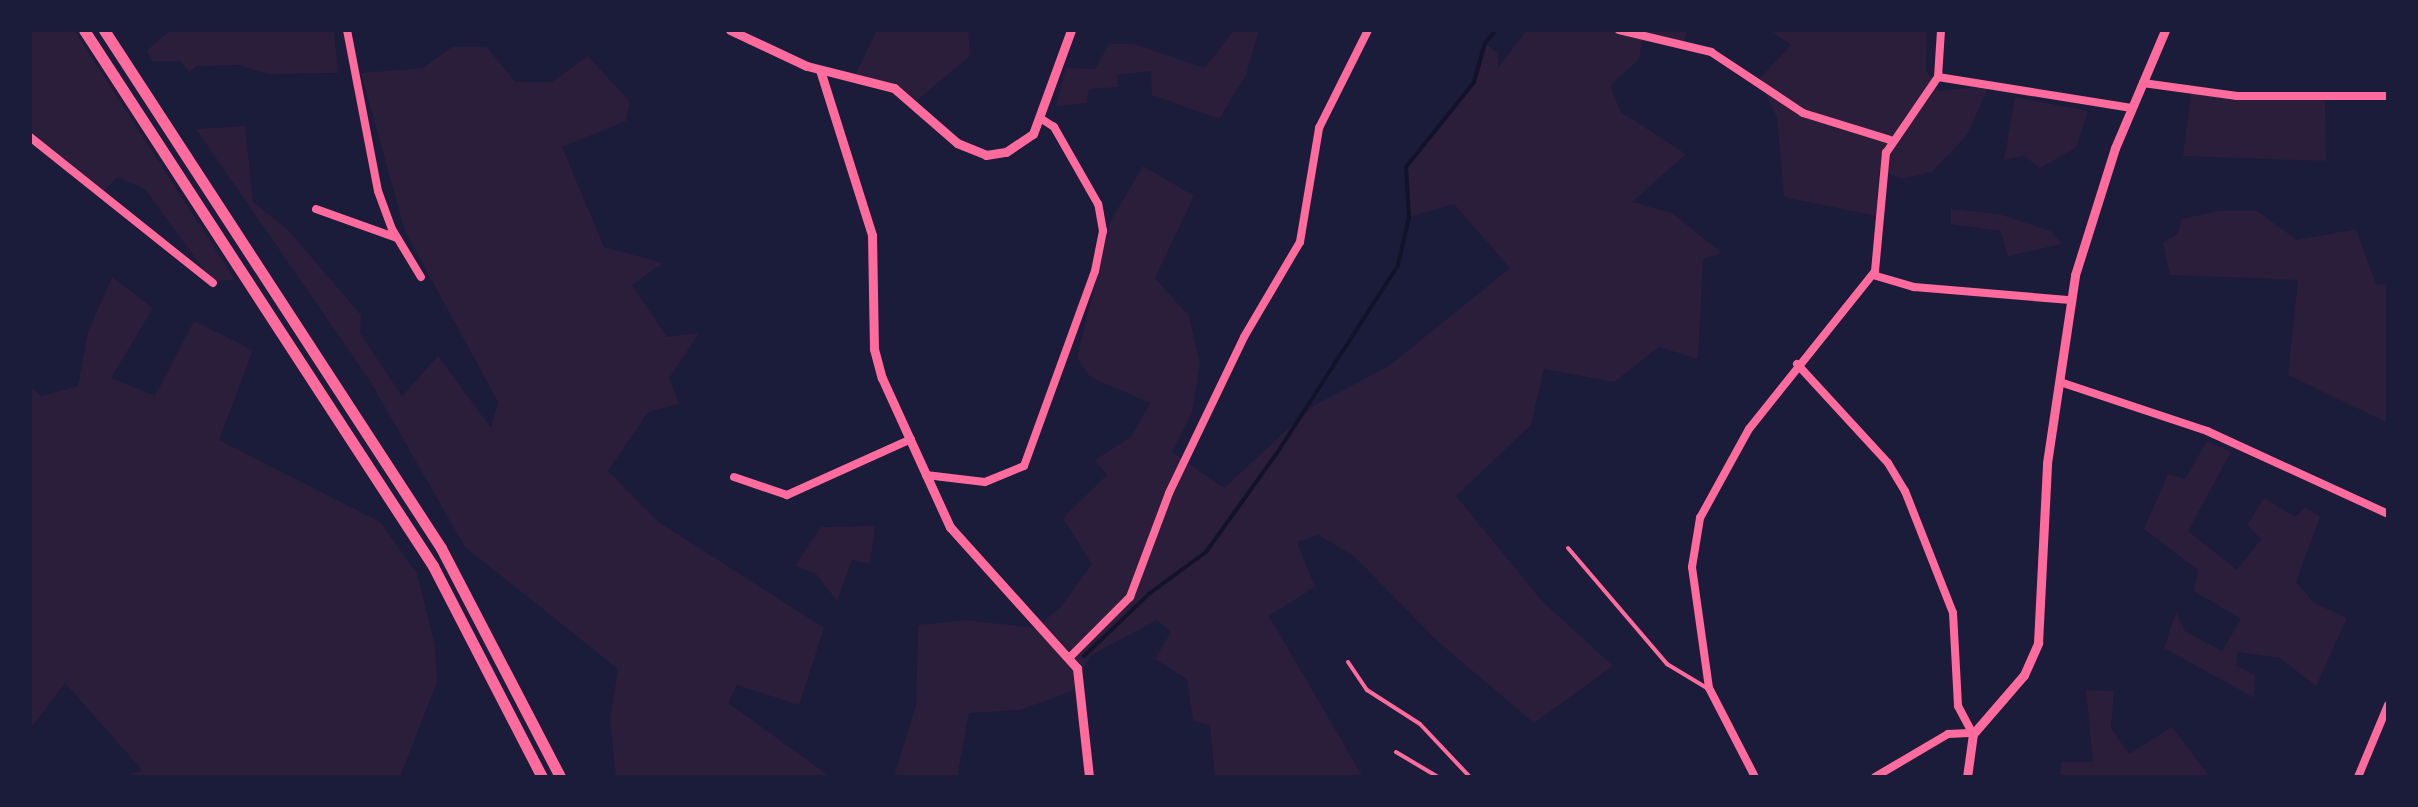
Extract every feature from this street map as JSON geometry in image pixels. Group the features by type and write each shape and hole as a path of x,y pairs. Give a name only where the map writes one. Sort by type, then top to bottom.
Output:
{"highway":[{"path":"84,30 433,566 542,777"},
{"path":"104,30 441,548 560,777"}],"street":[{"path":"347,30 378,191 397,238 422,277"},
{"path":"731,30 820,70 894,88 957,143 981,155 1018,145 1040,118 1071,30"},
{"path":"1070,656 1130,596 1169,493 1244,336 1282,280 1305,230 1324,113 1368,30"},
{"path":"1619,30 1710,52 1803,114 1890,140"},
{"path":"1755,777 1709,688 1692,567 1700,518 1725,464 1796,364 1873,275 1890,140 1938,77 1941,30"},
{"path":"1967,777 1973,734 2024,674 2038,644 2046,463 2070,300 2090,220 2165,30"},
{"path":"820,70 872,236 876,361 926,476 967,551 1070,656 1084,692 1089,777"},
{"path":"1938,77 2132,108"},
{"path":"2143,84 2237,96 2388,96"},
{"path":"926,476 985,482 1024,466 1078,323 1099,256 1102,220 1054,127 1040,118"},
{"path":"30,137 212,283"},
{"path":"316,209 397,238"},
{"path":"1873,275 1914,287 2070,300"},
{"path":"1796,364 1888,463 1905,491 1949,601 1958,706 1973,734"},
{"path":"2060,382 2208,431 2388,514"},
{"path":"734,477 786,495 910,439"},
{"path":"2361,776 2388,705"},
{"path":"1875,777 1948,734 1973,734"}],"lane":[{"path":"1568,548 1667,664 1709,688"},
{"path":"1348,662 1367,690 1420,724 1470,777"},
{"path":"1396,752 1438,777"}],"shaded area":[{"path":"30,30 74,30 235,280 212,281 145,189 118,177 101,193 30,137"},
{"path":"171,30 334,30 338,73 268,74 239,65 197,66 189,72 180,61 152,61 147,50"},
{"path":"877,30 968,30 970,56 915,102 855,75"},
{"path":"1234,30 1259,30 1246,75 1219,119 1152,95 1151,71 1117,75 1118,87 1089,89 1087,103 1056,106 1066,68 1095,69 1109,44 1134,44 1205,68"},
{"path":"1527,30 1687,30 1683,46 1642,41 1639,59 1610,86 1621,112 1686,154 1632,202 1672,213 1722,253 1703,259 1698,359 1659,347 1614,382 1544,369 1531,425 1456,496 1542,601 1613,666 1534,723 1436,640 1354,556 1318,535 1297,542 1315,587 1269,616 1363,777 1215,777 1210,725 1193,721 1187,679 1155,659 1171,632 1157,620 1090,656 1072,691 1020,710 969,713 957,777 894,777 916,705 918,625 966,620 1035,628 1060,608 1092,564 1063,518 1107,475 1095,460 1131,437 1150,403 1090,377 1077,358 1110,222 1143,166 1194,196 1155,278 1189,316 1200,364 1192,412 1172,452 1224,488 1313,406 1389,366 1510,268 1454,204 1409,217 1406,167 1474,82 1485,43 1498,53 1498,68"},
{"path":"1770,30 1927,30 1926,69 1938,91 1989,86 1967,135 1932,172 1902,179 1879,170 1876,216 1784,197 1777,118 1759,79 1791,45"},
{"path":"452,47 487,47 515,82 552,82 588,56 630,102 626,121 562,147 604,247 663,263 632,285 667,337 699,333 669,378 679,404 648,412 608,471 657,521 824,628 799,705 737,685 728,703 831,777 616,777 610,719 618,669 465,547 370,381 196,129 245,126 253,202 288,230 361,315 360,333 402,396 438,356 491,428 498,402 405,231 361,73 423,68"},
{"path":"2191,93 2325,96 2326,161 2183,156"},
{"path":"2015,97 2088,111 2076,148 2040,168 2024,156 2004,160"},
{"path":"1951,209 1999,214 2051,231 2062,244 2008,256 2001,231 1951,224"},
{"path":"2218,211 2257,211 2297,240 2356,229 2376,284 2388,285 2388,423 2288,375 2298,280 2170,275 2163,243 2178,233 2181,219"},
{"path":"112,277 153,308 111,378 155,396 194,321 253,350 219,440 380,522 417,573 435,645 437,682 400,777 124,777 142,770 65,683 30,729 30,386 41,396 78,386 88,332"},
{"path":"2207,441 2231,452 2188,531 2237,570 2261,539 2247,525 2264,498 2295,517 2305,507 2320,517 2296,582 2314,603 2347,618 2316,686 2280,658 2238,652 2236,666 2255,675 2254,698 2164,648 2176,612 2185,631 2222,651 2241,619 2194,591 2198,570 2144,529 2168,474 2185,479"},
{"path":"875,526 870,564 852,560 837,601 816,574 795,566 821,527"},
{"path":"2086,690 2114,691 2111,728 2129,754 2172,727 2210,777 2060,777 2061,762 2093,762"}],"waterway":[{"path":"1084,656 1150,593 1206,552 1277,453 1398,265 1409,217 1406,167 1474,82 1485,43 1496,30"}]}
